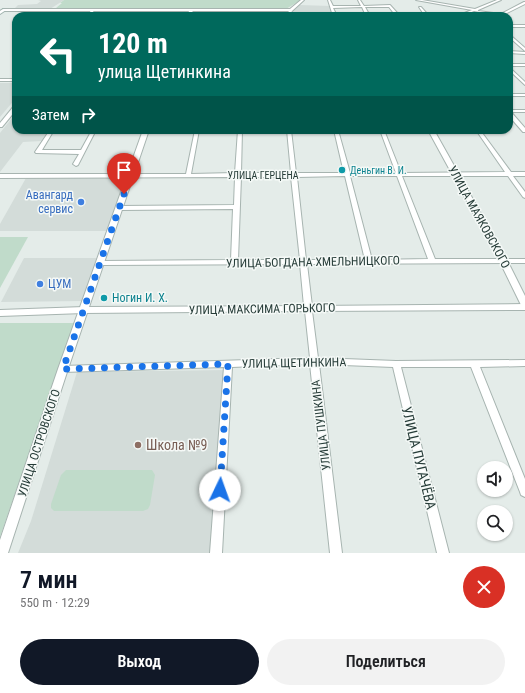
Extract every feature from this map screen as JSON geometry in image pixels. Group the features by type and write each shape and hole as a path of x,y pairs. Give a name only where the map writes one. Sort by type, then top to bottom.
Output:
{"street":[{"path":"2,10 291,10 303,0"},
{"path":"329,0 334,12"},
{"path":"359,0 366,12"},
{"path":"416,0 486,12"},
{"path":"428,2 433,0"},
{"path":"470,12 500,0"},
{"path":"507,12 525,3"},
{"path":"332,7 392,7 395,12"},
{"path":"420,8 423,12"},
{"path":"513,26 525,26"},
{"path":"513,39 525,51"},
{"path":"513,52 525,51"},
{"path":"513,66 525,65"},
{"path":"513,70 525,84"},
{"path":"520,78 525,78"},
{"path":"0,80 12,80"},
{"path":"513,94 525,95"},
{"path":"513,112 525,111"},
{"path":"0,126 12,112"},
{"path":"513,117 525,131"},
{"path":"49,134 38,152 83,152"},
{"path":"76,164 92,134"},
{"name":"УЛИЦА ОСТРОВСКОГО","path":"2,553 63,369 145,134"},
{"path":"188,176 195,134"},
{"path":"234,263 240,134"},
{"name":"УЛИЦА ПУШКИНА","path":"289,134 336,553"},
{"path":"337,134 369,262"},
{"path":"384,134 432,261"},
{"name":"УЛИЦА МАЯКОВСКОГО","path":"433,134 503,260 525,306"},
{"path":"481,134 525,196"},
{"name":"УЛИЦА ГЕРЦЕНА","path":"0,176 525,174"},
{"path":"120,208 237,207"},
{"name":"УЛИЦА БОГДАНА ХМЕЛЬНИЦКОГО","path":"101,263 525,260"},
{"name":"УЛИЦА МАКСИМА ГОРЬКОГО","path":"0,313 84,310 525,306"},
{"name":"УЛИЦА ЩЕТИНКИНА","path":"63,369 314,361 396,364 525,363"},
{"path":"474,363 525,492"},
{"path":"216,553 228,364"},
{"name":"УЛИЦА ПУГАЧЁВА","path":"396,364 443,553"}],"shaded area":[{"path":"38,0 64,0 50,9 14,9 18,5 37,4 41,1"},
{"path":"299,5 331,6 333,12 292,12"},
{"path":"0,83 12,83 12,103 0,117"},
{"path":"12,118 12,134 46,134 42,141 23,142 0,172 0,133"},
{"path":"126,177 107,231 0,231 0,224 26,178"},
{"path":"24,258 98,258 83,301 1,302"},
{"name":"Школа №9","path":"226,370 214,553 18,553 31,521 77,372"}],"green space":[{"path":"64,0 301,0 286,9 56,8"},
{"path":"0,237 28,237 0,288"},
{"path":"0,323 74,323 0,537"},
{"path":"66,470 152,470 155,475 150,505 148,509 143,511 54,511 51,508 51,504 61,475"}],"place":[{"name":"Деньгин В. И.","path":"342,170"},
{"name":"Авангард сервис","path":"81,202"},
{"name":"ЦУМ","path":"40,284"},
{"name":"Ногин И. Х.","path":"104,298"},
{"name":"Школа №9","path":"138,445"}],"route":[{"path":"124,194 63,369 228,364 220,490"}]}
